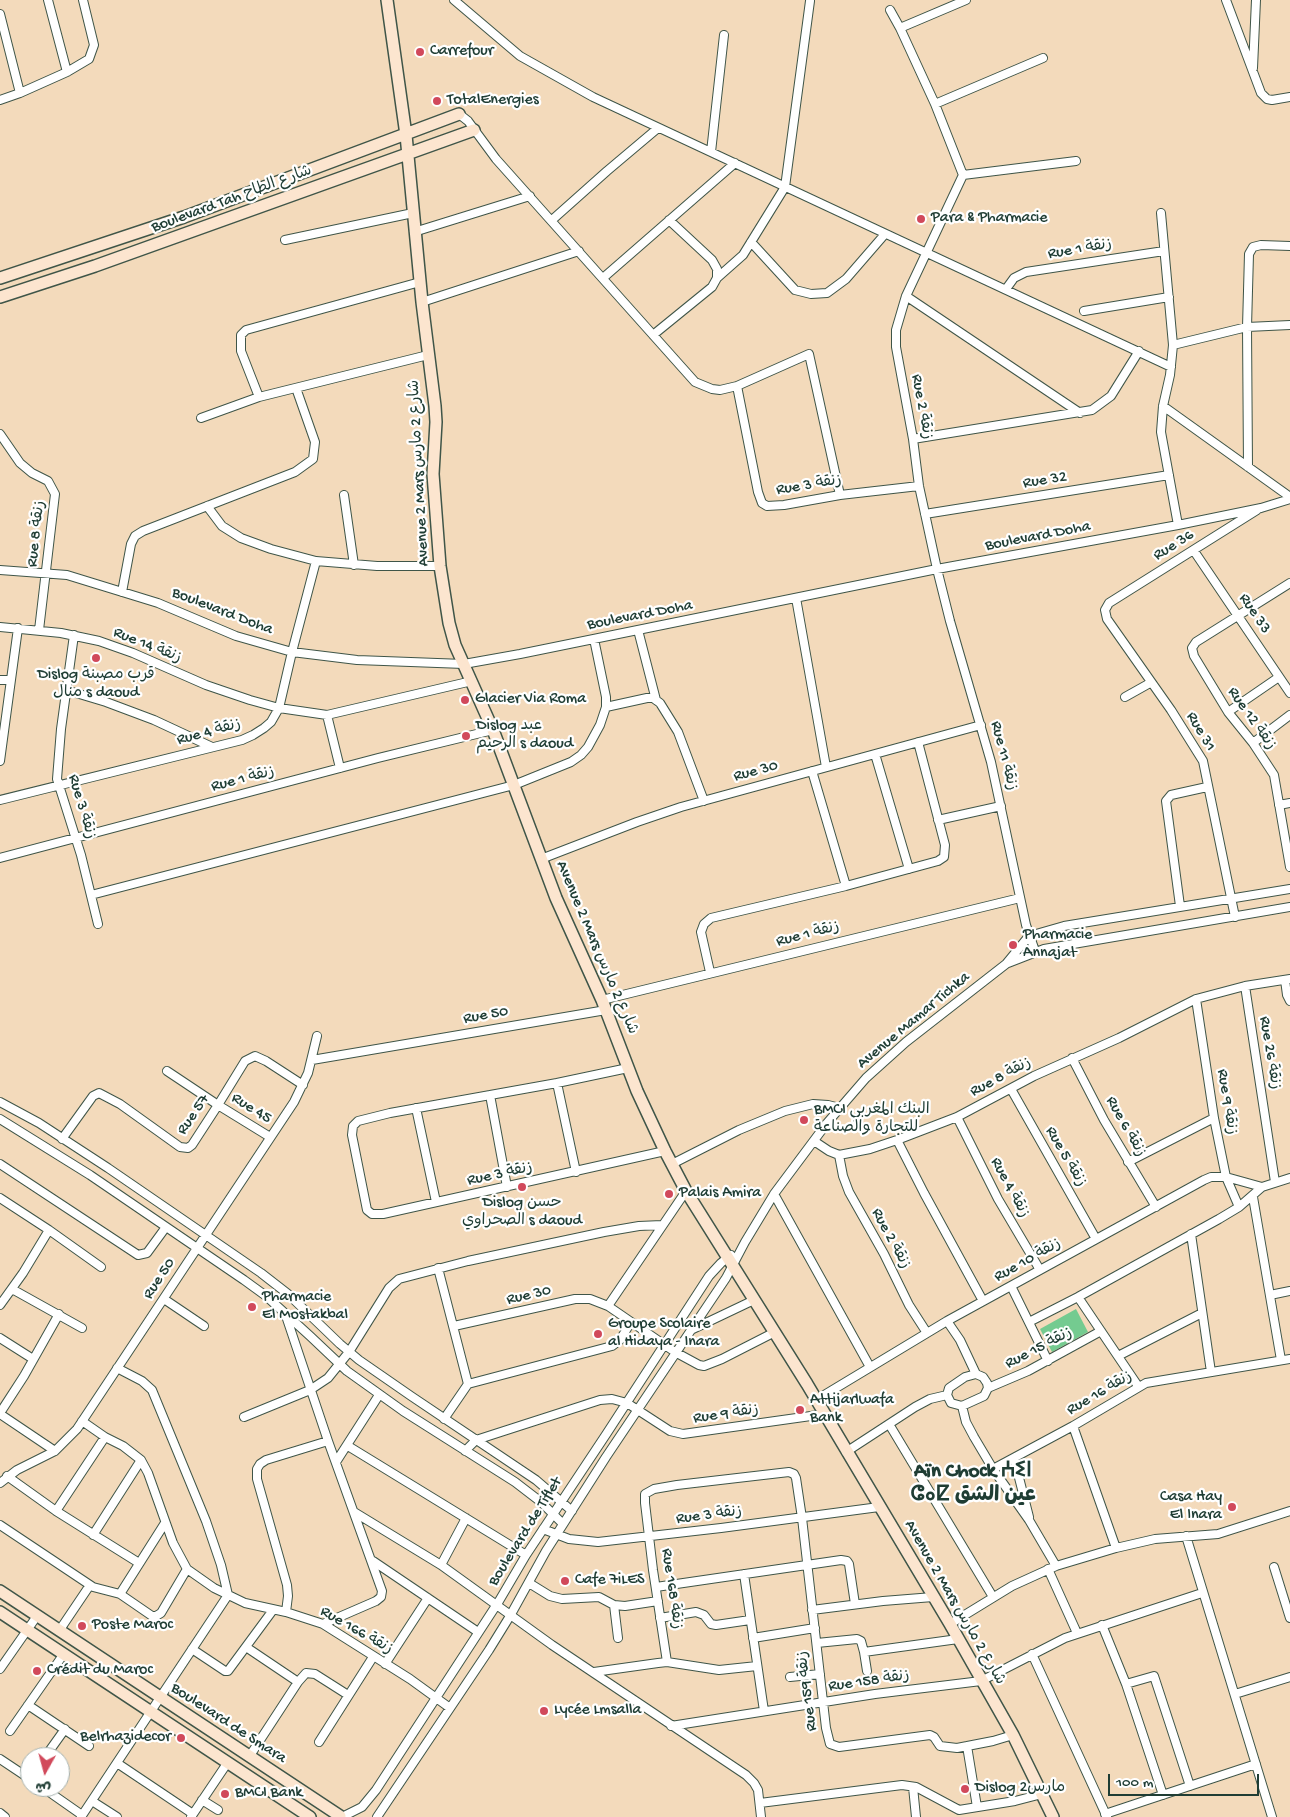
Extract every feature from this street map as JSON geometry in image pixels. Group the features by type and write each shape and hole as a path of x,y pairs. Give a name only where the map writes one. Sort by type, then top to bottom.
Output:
{"street":[{"path":"48,0 67,72"},
{"path":"0,100 67,72 89,59 94,45 83,0"},
{"name":"Avenue 2 Mars شارع 2 مارس","path":"387,0 406,135 414,232 436,422 433,474 440,566 448,623 455,645 516,784 556,898 604,1005 628,1068 665,1152 686,1191 825,1414 950,1624 1013,1735 1053,1817"},
{"path":"454,0 520,56 593,97 1171,366"},
{"path":"900,28 966,0"},
{"path":"1226,0 1261,93 1267,99 1276,100 1290,97"},
{"path":"1253,72 1256,0"},
{"path":"653,335 712,287 717,278 743,255 785,187 810,1"},
{"path":"890,10 934,104 963,175 1076,161"},
{"path":"0,14 20,93"},
{"path":"711,152 724,34"},
{"path":"934,104 1043,58"},
{"path":"459,114 468,121 496,159 695,382 720,390 737,386 809,354 840,495"},
{"name":"Boulevard Tah شارع الطاح","path":"0,278 184,217 459,114"},
{"path":"552,220 607,170 658,128"},
{"name":"Boulevard Tah شارع الطاح","path":"0,297 95,266 474,130"},
{"path":"603,278 736,163"},
{"name":"Rue 2 زنقة","path":"937,570 919,486 913,439 896,347 896,330 906,296 963,175"},
{"path":"414,232 530,196"},
{"path":"285,240 413,213"},
{"path":"1161,214 1173,345 1163,406 1161,432 1178,525"},
{"path":"669,220 712,260 717,269 717,278"},
{"path":"751,242 795,290 811,294 826,293 846,279 885,234"},
{"path":"1248,466 1247,327 1249,254 1253,247 1261,245 1290,246"},
{"path":"422,302 579,251"},
{"name":"Rue 1 زنقة","path":"1006,288 1014,278 1026,272 1164,251"},
{"path":"259,397 241,351 241,335 246,330 420,282"},
{"path":"906,296 1080,413"},
{"path":"1084,311 1169,296"},
{"path":"1173,345 1247,327 1290,325"},
{"path":"913,439 1092,410 1111,396 1139,351"},
{"path":"201,418 259,397 428,355"},
{"name":"Rue 3 زنقة","path":"737,386 758,492 762,503 767,506 774,507 840,495 919,486"},
{"path":"122,592 131,544 135,536 153,526 295,472 312,460 315,442 296,388"},
{"path":"1163,406 1290,498"},
{"name":"Rue 8 زنقة","path":"0,434 20,463 32,473 48,481 55,494 40,630"},
{"name":"Rue 32","path":"925,514 1169,475"},
{"path":"344,495 354,565"},
{"name":"Boulevard Doha","path":"0,570 66,575 158,603 236,636 292,652 357,660 464,664 937,570 1178,525 1260,508 1290,498"},
{"path":"207,506 222,526 241,538 271,549 316,561 354,565 440,566"},
{"name":"Rue 36","path":"1104,610 1109,603 1260,508"},
{"name":"Rue 33","path":"1194,551 1290,693"},
{"path":"316,561 279,708 327,715 472,681"},
{"name":"Rue 11 زنقة","path":"937,570 981,725 1001,806 1029,936 1035,951"},
{"path":"1238,614 1290,583"},
{"path":"796,598 826,767"},
{"name":"Rue 31","path":"1104,610 1107,620 1171,710 1203,761 1235,917"},
{"name":"Rue 12 زنقة","path":"1238,614 1196,642 1192,648 1194,656 1228,712 1253,743 1274,775 1279,805 1286,822 1290,867"},
{"name":"Rue 14 زنقة","path":"0,627 74,635 120,648 206,685 279,708"},
{"path":"0,761 2,734 12,680 18,628"},
{"path":"638,630 656,700 667,712 678,732 704,801"},
{"name":"Rue 3 زنقة","path":"74,635 57,769 59,786 76,839 98,924"},
{"path":"91,895 516,784 566,764 581,755 594,738 606,707 594,639"},
{"path":"1228,712 1279,677"},
{"path":"0,680 12,680"},
{"path":"1125,697 1150,683"},
{"path":"66,690 106,702 154,720 212,747"},
{"path":"606,707 647,698 656,700"},
{"name":"Rue 4 زنقة","path":"0,800 253,735 271,722 279,708"},
{"path":"327,715 340,768"},
{"path":"1253,743 1290,715"},
{"name":"Rue 30","path":"541,859 644,820 704,801 981,725"},
{"name":"Rue 1 زنقة","path":"0,858 492,730"},
{"path":"710,972 701,932 707,920 909,869 938,861 945,855 945,845 918,742"},
{"path":"875,754 909,869"},
{"path":"812,771 846,886"},
{"path":"1180,906 1166,801 1171,795 1207,786"},
{"path":"1279,805 1290,802"},
{"path":"938,820 1001,806"},
{"path":"1029,936 1050,929 1290,889"},
{"name":"Rue 1 زنقة","path":"604,1005 710,972 1020,898"},
{"name":"Avenue Mamar Tichka","path":"1006,964 1035,951 1105,937 1290,907"},
{"name":"Avenue Mamar Tichka","path":"730,1261 740,1251 774,1194 840,1108 866,1078 892,1053 1006,964 1029,936"},
{"path":"1288,979 1287,995 1290,1001"},
{"name":"Rue 8 زنقة","path":"839,1155 898,1140 957,1117 1011,1088 1072,1058 1119,1038 1196,999 1245,986 1288,979"},
{"name":"Rue 26 زنقة","path":"1245,986 1275,1182"},
{"name":"Rue 9 زنقة","path":"1196,999 1214,1118 1226,1177 1239,1208"},
{"name":"Rue 50","path":"312,1060 604,1005"},
{"name":"Rue 50","path":"0,1483 6,1476 55,1451 82,1422 285,1117 303,1085 312,1060 317,1036"},
{"name":"Rue 57","path":"62,1138 96,1093 106,1095 178,1146 185,1148 192,1145 242,1066 250,1057 254,1056 261,1058 303,1085"},
{"name":"Rue 6 زنقة","path":"1072,1058 1104,1120 1156,1207"},
{"path":"436,1202 416,1108 557,1083 628,1068"},
{"name":"Rue 45","path":"168,1071 270,1137"},
{"path":"557,1083 576,1172"},
{"name":"Rue 5 زنقة","path":"1011,1088 1096,1239"},
{"path":"490,1095 507,1186"},
{"path":"0,1102 18,1110 62,1138 206,1234 288,1294 349,1352 444,1419 536,1480 572,1511"},
{"path":"672,1164 731,1134 785,1110 813,1104 840,1108"},
{"name":"Rue 3 زنقة","path":"416,1108 371,1117 358,1121 353,1126 354,1144 364,1194 370,1213 383,1214 665,1152"},
{"name":"Rue 4 زنقة","path":"957,1117 998,1199 1040,1270"},
{"path":"1128,1162 1214,1118"},
{"path":"0,1119 90,1175 258,1291 286,1314 339,1365 379,1395 515,1482 563,1524"},
{"path":"898,1140 931,1206 983,1301"},
{"path":"814,1141 839,1155"},
{"name":"Rue 2 زنقة","path":"839,1155 843,1176 852,1196 909,1305 926,1332"},
{"path":"1,1167 138,1255 147,1254 166,1227"},
{"name":"Rue 10 زنقة","path":"816,1400 926,1332 1204,1180 1226,1177 1262,1188"},
{"path":"1029,1322 1239,1208 1262,1188 1290,1178"},
{"path":"608,1306 686,1191"},
{"path":"774,1194 870,1367"},
{"path":"1253,1197 1281,1360"},
{"path":"0,1208 2,1199 101,1266"},
{"path":"244,1417 310,1390 328,1378 349,1352 393,1283 402,1278 438,1268 619,1229 662,1225"},
{"path":"0,1305 50,1230"},
{"path":"1191,1234 1211,1372"},
{"name":"Boulevard de Tiflet","path":"377,1817 510,1616 556,1535 689,1331 730,1261"},
{"name":"Boulevard de Tiflet","path":"342,1816 362,1806 369,1800 561,1501 709,1276 730,1261"},
{"path":"438,1268 468,1384"},
{"path":"1011,1286 1048,1361"},
{"path":"12,1289 82,1328"},
{"path":"1270,1295 1290,1291"},
{"path":"1078,1297 1138,1386"},
{"name":"Rue 30","path":"454,1326 584,1298 595,1300 608,1306 664,1345 699,1365 709,1365 774,1333"},
{"path":"164,1299 204,1326"},
{"path":"689,1331 754,1300"},
{"name":"Rue 16 زنقة","path":"1118,1356 1202,1313"},
{"path":"55,1451 0,1414 59,1314"},
{"path":"286,1314 310,1390 382,1591 381,1597 372,1604 323,1624"},
{"path":"947,1321 963,1347 976,1374 986,1380 988,1388 984,1396 979,1399 962,1406 951,1404 947,1395 949,1388 965,1377 976,1374"},
{"path":"444,1419 468,1384 610,1347 620,1340 631,1322"},
{"name":"Rue 15 زنقة","path":"988,1388 1003,1383 1048,1361 1102,1331"},
{"path":"0,1338 33,1359"},
{"name":"Rue 16 زنقة","path":"993,1469 1073,1426 1138,1386 1160,1380 1290,1359"},
{"path":"56,1797 82,1816 228,1596 221,1565 206,1521 152,1390 142,1381 117,1368"},
{"path":"336,1462 379,1395"},
{"path":"846,1452 924,1402 947,1395"},
{"path":"466,1451 476,1440 600,1400 626,1403"},
{"name":"Rue 9 زنقة","path":"626,1403 670,1431 683,1434 825,1414"},
{"path":"962,1406 967,1426 993,1469 1029,1520 1052,1568 1077,1633"},
{"path":"0,1525 90,1585 98,1589 120,1594 149,1615 156,1616 161,1612 187,1569 172,1543 148,1473 141,1460 124,1446 105,1437 82,1422"},
{"path":"890,1424 993,1597"},
{"path":"1073,1426 1116,1548"},
{"path":"56,1511 105,1437"},
{"path":"286,1612 287,1585 259,1487 257,1469 258,1465 266,1460 328,1441"},
{"path":"348,1446 526,1555"},
{"path":"1014,1458 1029,1520"},
{"path":"93,1535 141,1460"},
{"name":"Rue 168 زنقة","path":"667,1662 645,1499 646,1494 649,1491 677,1485 783,1472 794,1474"},
{"name":"Rue 159 زنقة","path":"794,1474 802,1518 828,1740 834,1747 924,1735 933,1736 941,1747 967,1746 1001,1740 1013,1735"},
{"path":"6,1476 56,1511 139,1563"},
{"name":"Rue 3 زنقة","path":"543,1529 556,1535 588,1542 650,1537 879,1507"},
{"path":"950,1624 993,1597 1052,1568 1116,1548 1155,1539 1224,1533 1290,1511"},
{"path":"354,1512 441,1566 510,1616 751,1780 758,1790 761,1817"},
{"path":"441,1566 466,1518"},
{"path":"120,1594 165,1523"},
{"path":"1186,1536 1202,1593 1236,1694 1272,1817"},
{"path":"656,1587 841,1560 849,1564 855,1604"},
{"path":"373,1562 478,1632"},
{"path":"1274,1567 1290,1618"},
{"name":"Rue 166 زنقة","path":"187,1569 204,1582 244,1603 286,1612 323,1624 450,1708"},
{"path":"744,1574 764,1711"},
{"path":"529,1583 556,1598 599,1597 614,1605 632,1606 658,1601"},
{"path":"59,1631 90,1585"},
{"path":"1281,1588 1290,1585"},
{"name":"Boulevard de Smara","path":"0,1591 160,1699 342,1816"},
{"path":"981,1681 1077,1633 1202,1593"},
{"path":"812,1610 933,1597"},
{"path":"384,1664 428,1598"},
{"path":"614,1605 618,1638"},
{"path":"192,1649 227,1672 273,1610"},
{"name":"Boulevard de Smara","path":"0,1612 310,1817"},
{"path":"660,1618 696,1612 704,1615 711,1624 716,1625 750,1620"},
{"path":"0,1668 37,1616"},
{"path":"1102,1625 1126,1684 1163,1795"},
{"path":"753,1638 815,1628"},
{"path":"817,1643 857,1639 861,1641 867,1671"},
{"path":"864,1652 958,1639"},
{"path":"246,1647 298,1682"},
{"path":"1032,1654 1106,1815 1256,1764"},
{"path":"10,1732 63,1655"},
{"path":"319,1742 373,1657"},
{"path":"594,1672 641,1664 667,1662 719,1670 757,1666"},
{"path":"249,1757 298,1682 306,1673 312,1672 348,1695"},
{"path":"790,1677 820,1674"},
{"path":"1126,1684 1154,1676 1190,1786"},
{"path":"1236,1694 1290,1677"},
{"name":"Rue 158 زنقة","path":"671,1726 823,1702 981,1681"},
{"path":"28,1705 89,1746"},
{"path":"52,1747 65,1729"},
{"path":"967,1746 977,1807"},
{"path":"0,1760 20,1773"},
{"path":"117,1763 192,1816 228,1762"},
{"path":"760,1803 902,1785 913,1786 960,1814 977,1807 1042,1794"},
{"path":"913,1786 916,1817"},
{"path":"202,1800 218,1810"},
{"path":"92,1801 116,1817"},
{"path":"0,1814 5,1817"}],"green space":[{"path":"1076,1309 1088,1332 1052,1352 1040,1329"}],"place":[{"name":"Carrefour","path":"420,52"},
{"name":"TotalEnergies","path":"437,101"},
{"name":"Para & Pharmacie","path":"921,219"},
{"name":"Dislog قرب مصبنة منال s daoud","path":"96,658"},
{"name":"Glacier Via Roma","path":"465,700"},
{"name":"Dislog عبد الرحيم s daoud","path":"466,736"},
{"name":"Pharmacie Annajat","path":"1013,945"},
{"name":"BMCI البنك المغربي للتجارة والصناعة","path":"804,1120"},
{"name":"Dislog حسن الصحراوي s daoud","path":"522,1187"},
{"name":"Palais Amira","path":"669,1194"},
{"name":"Pharmacie El Mostakbal","path":"252,1307"},
{"name":"Groupe Scolaire al Hidaya - Inara","path":"598,1334"},
{"name":"Attijarlwafa Bank","path":"800,1410"},
{"name":"Casa Hay El Inara","path":"1232,1507"},
{"name":"Cafe 7iLES","path":"565,1581"},
{"name":"Poste Maroc","path":"82,1626"},
{"name":"Crédit du Maroc","path":"37,1671"},
{"name":"Lycée Lmsalla","path":"544,1711"},
{"name":"Belrhazidecor","path":"181,1738"},
{"name":"Dislog 2مارس","path":"965,1789"},
{"name":"BMCI Bank","path":"225,1794"}],"district":[{"name":"Aïn Chock ⵄⵉⵏ ⵛⴰⵇ عين الشق","path":"973,1485"}]}
